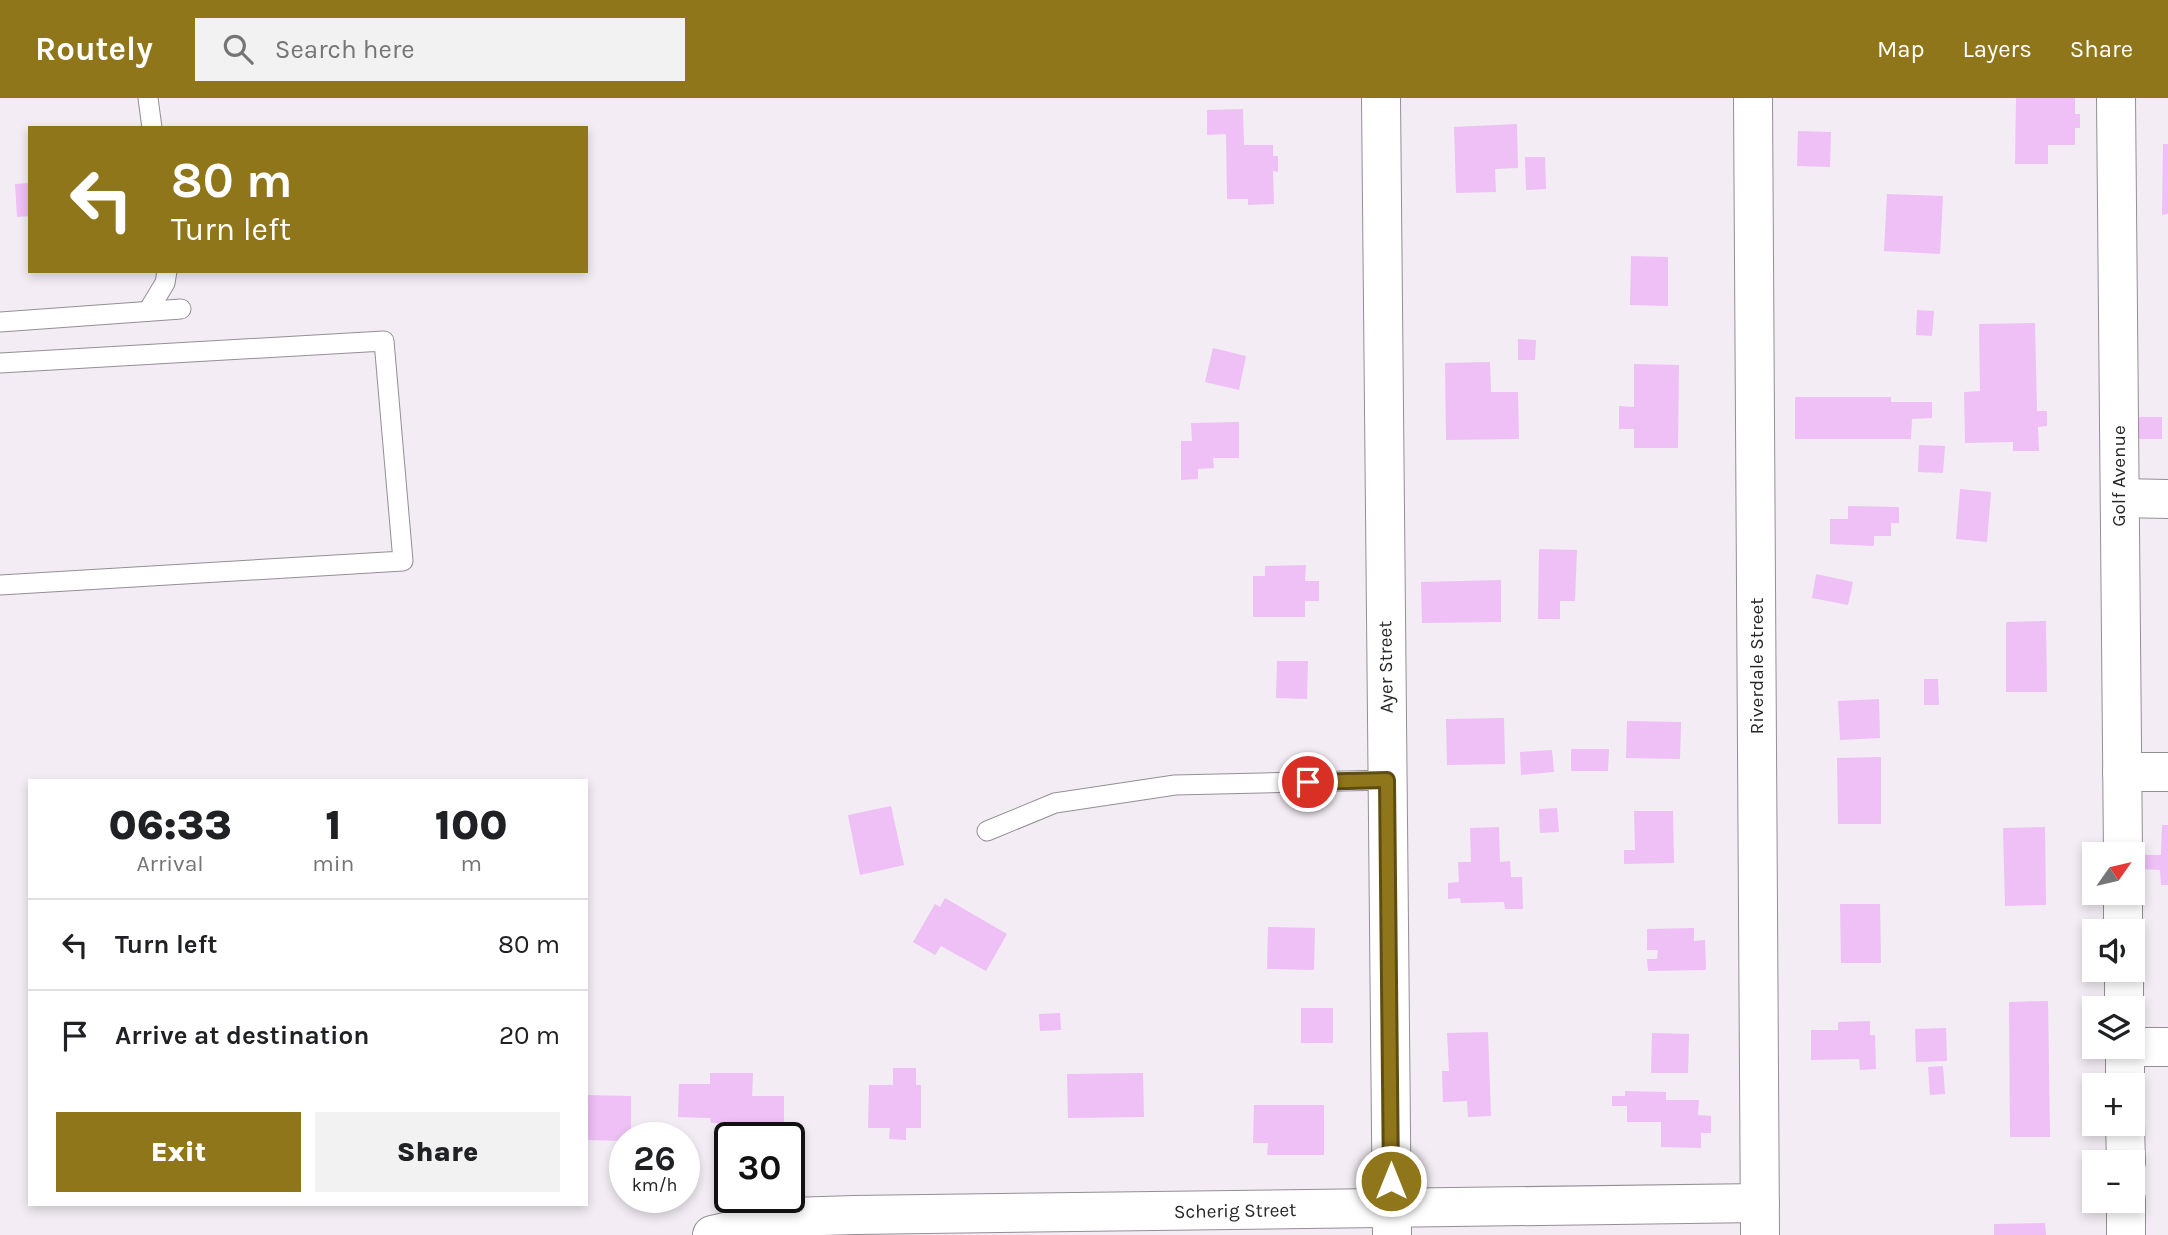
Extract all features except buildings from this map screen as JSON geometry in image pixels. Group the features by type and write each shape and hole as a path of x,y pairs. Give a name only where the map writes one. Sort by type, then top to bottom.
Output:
{"street":[{"name":"Ayer Street","path":"1381,98 1392,1221"},
{"name":"Riverdale Street","path":"1754,98 1760,1219"},
{"name":"Golf Avenue","path":"2116,98 2123,842"},
{"path":"2120,499 2168,499"},
{"path":"2122,772 2168,772"},
{"path":"2145,1047 2168,1047"},
{"path":"2126,1213 2126,1235"},
{"name":"Scherig Street","path":"712,1235 791,1217 854,1215 1392,1221 1760,1219"}],"lane":[{"path":"148,98 152,126"},
{"path":"148,311 165,284 167,273"},
{"path":"0,323 181,309"},
{"path":"0,363 384,341 403,561 0,585"},
{"path":"987,831 1055,803 1175,785 1387,780"}],"route":[{"path":"1308,782 1387,780 1391,1181"}]}
